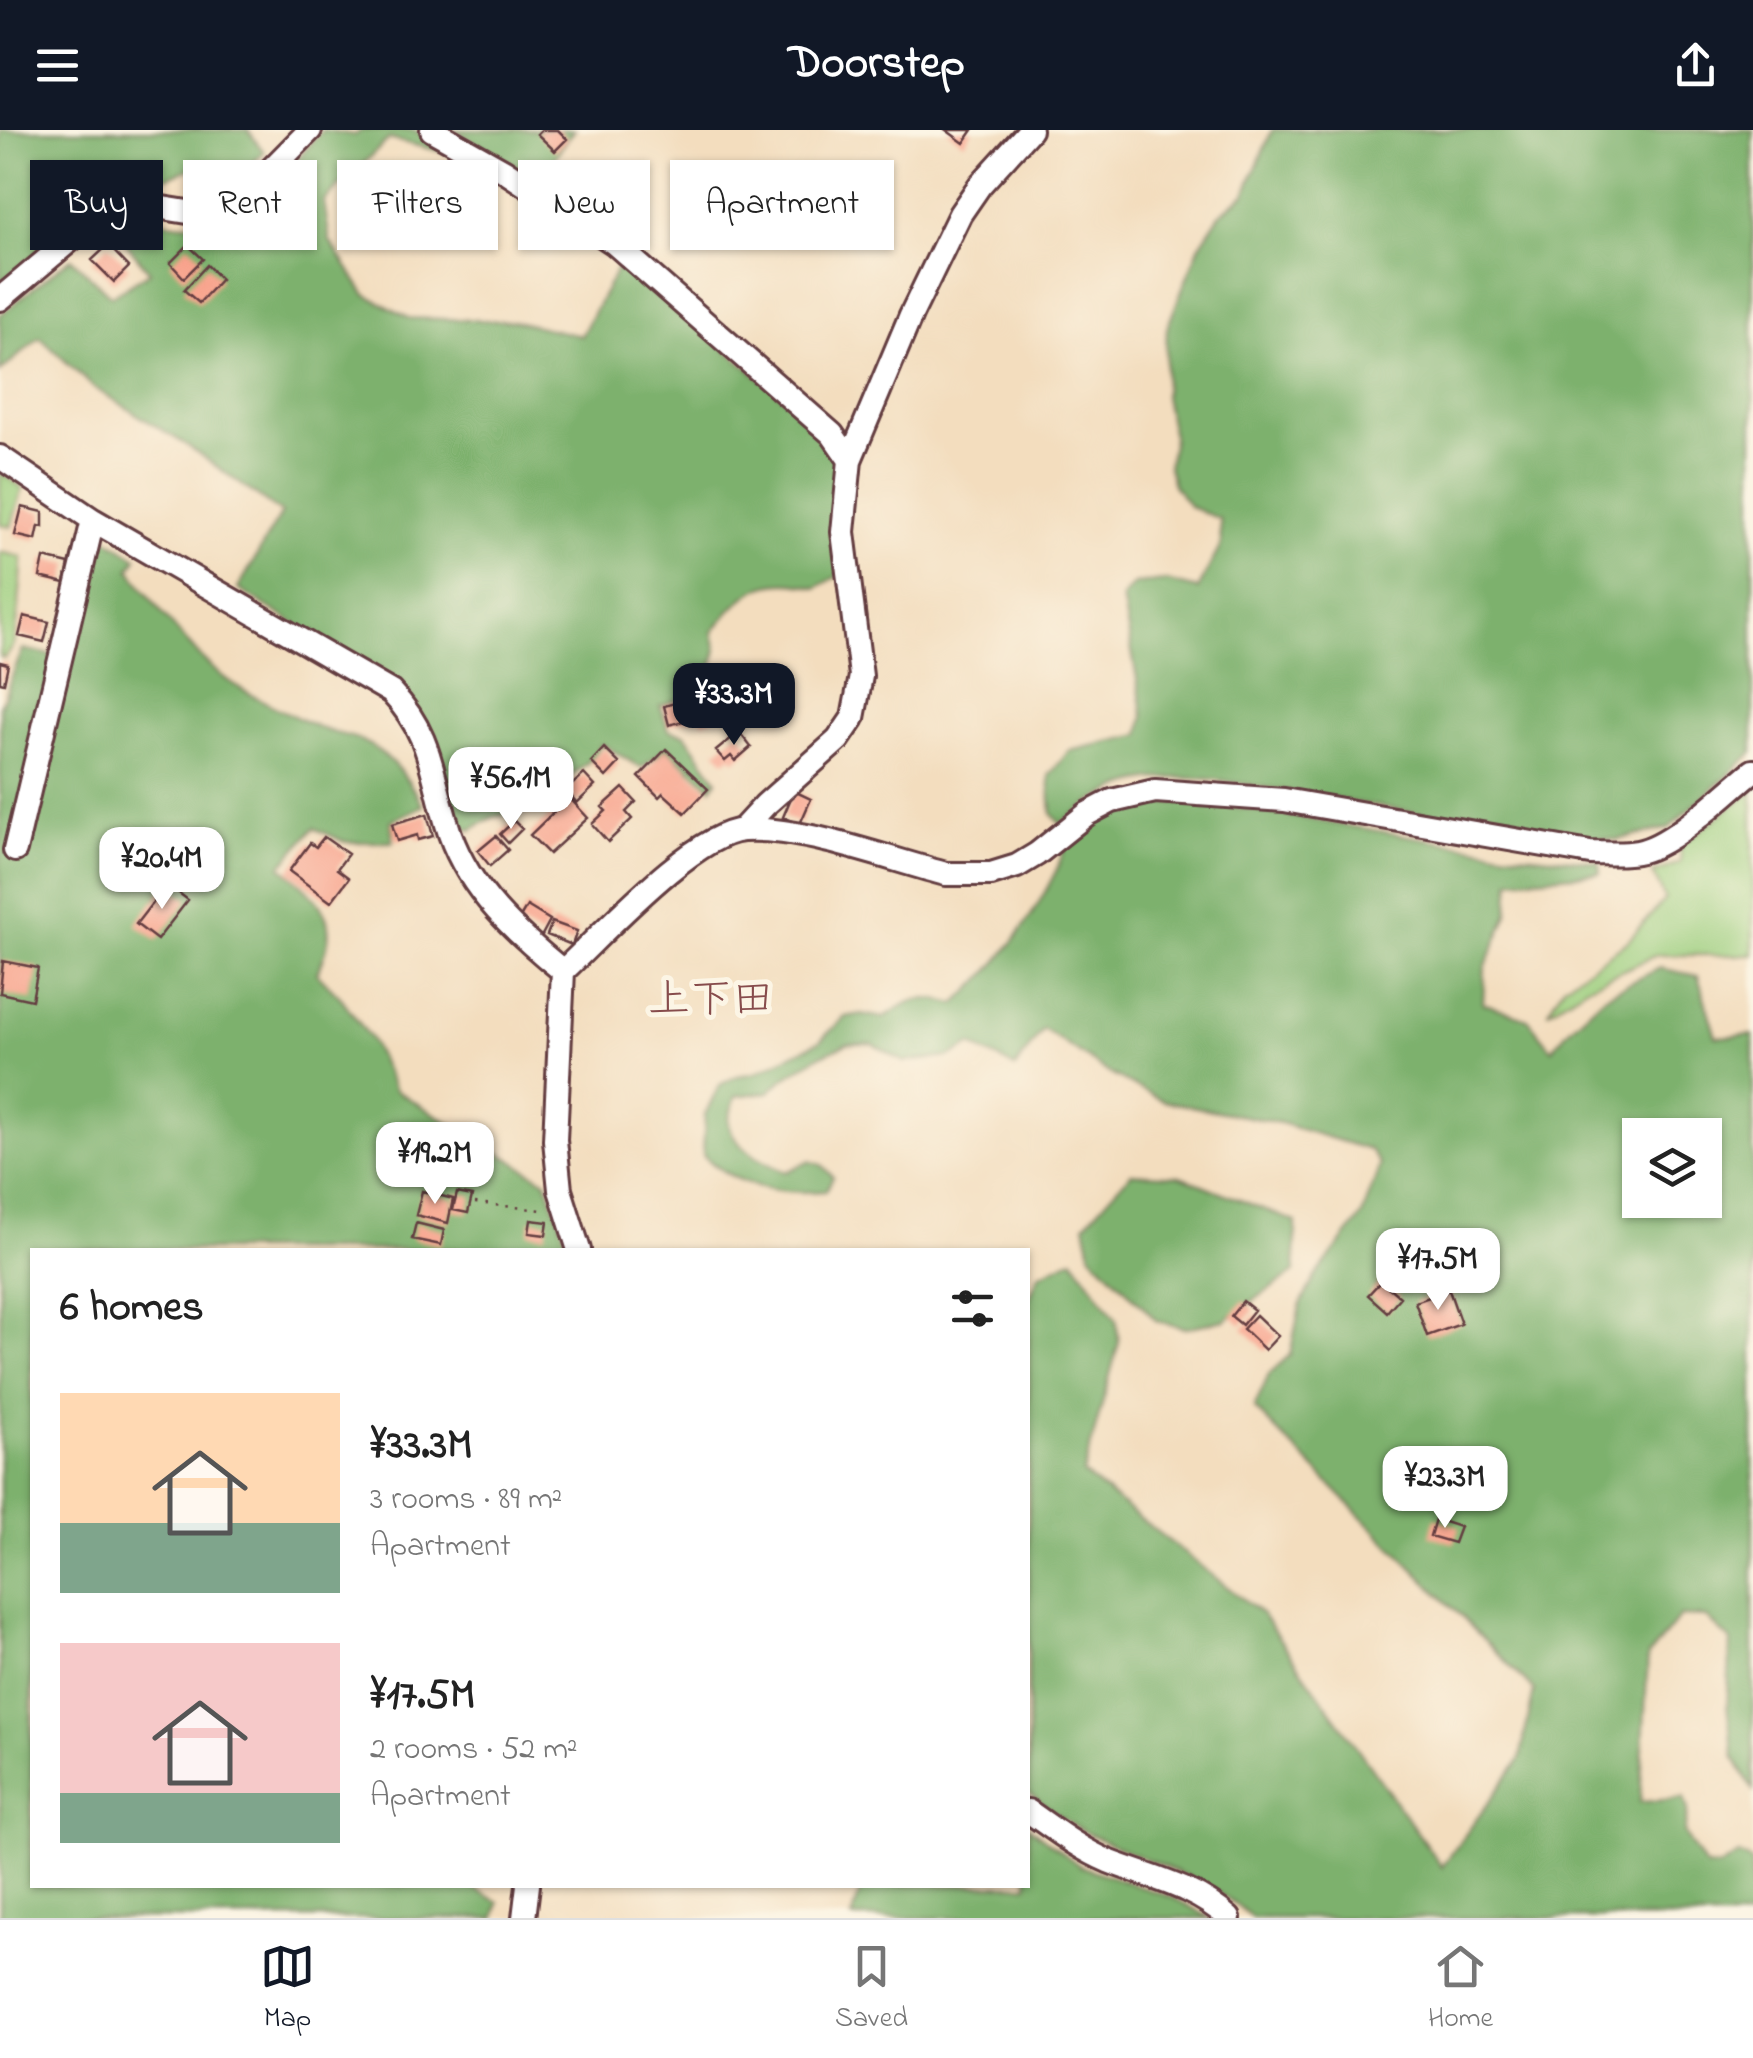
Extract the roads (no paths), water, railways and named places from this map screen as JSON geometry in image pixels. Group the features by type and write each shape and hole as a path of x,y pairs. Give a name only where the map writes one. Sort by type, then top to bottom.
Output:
{"street":[{"path":"0,299 93,221 114,209 131,203 194,213 220,211 239,202 310,130"},
{"path":"432,130 503,170 614,243 832,434 850,460"},
{"path":"742,830 765,804 838,740 853,718 859,698 860,652 844,532 850,460 911,315 960,214 980,185 1030,130"},
{"path":"0,457 93,520 391,692 412,713 422,732 451,837 468,868 489,901 523,939 563,971"},
{"path":"14,850 93,520"},
{"path":"579,1248 560,1190 555,1140 563,971 682,860 717,839 742,830 805,836 946,874 969,876 1017,866 1086,814 1112,800 1155,791 1284,800 1590,853 1636,853 1674,834 1753,771"},
{"path":"1030,1812 1076,1846 1178,1884 1212,1903 1229,1918"},
{"path":"524,1918 528,1888"}],"district":[{"name":"上下田","path":"711,997"}]}
